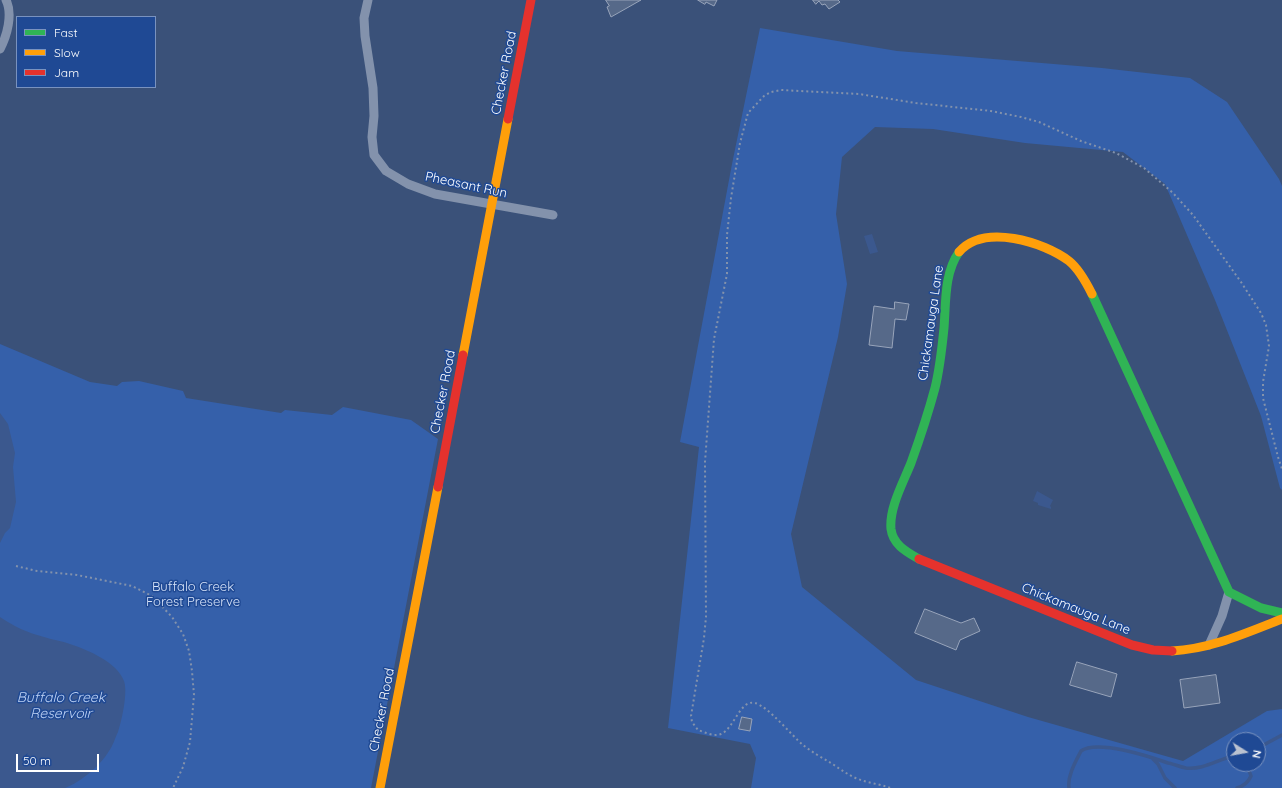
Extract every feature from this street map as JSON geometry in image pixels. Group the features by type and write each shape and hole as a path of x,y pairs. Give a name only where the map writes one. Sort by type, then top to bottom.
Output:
{"street":[{"path":"0,49 3,44 8,25 9,5 6,0"},
{"name":"Pheasant Run","path":"368,0 364,18 365,36 373,88 374,116 372,137 374,155 386,171 408,184 435,194 553,215"},
{"name":"Checker Road","path":"380,788 531,0"},
{"name":"Chickamauga Lane","path":"1229,592 1087,284 1078,270 1047,248 1011,238 988,237 976,239 966,244 952,262 949,274 939,368 935,388 928,414 892,512 891,524 895,542 901,549 920,560 1132,645 1165,651 1182,650 1209,645 1282,619"},
{"path":"1209,645 1222,616 1229,592 1256,606 1269,611 1282,613"}],"path":[{"path":"890,788 858,779 819,756 803,745 769,712 757,704 752,703 743,707 731,726 721,735 715,735 698,730 692,722 691,716 706,617 705,462 714,339 727,274 727,235 740,144 748,113 764,96 771,92 782,90 859,94 932,105 1004,113 1039,122 1080,141 1116,152 1144,168 1173,193 1193,215 1232,269 1261,313 1269,335 1269,346 1263,382 1263,398 1282,469"},
{"path":"16,566 38,571 76,575 132,586 152,596 172,616 183,634 189,651 194,695 190,742 183,767 173,788"}],"green space":[{"path":"760,28 897,51 1102,68 1190,78 1227,102 1279,179 1282,186 1282,490 1280,488 1261,416 1215,300 1165,184 1123,152 1025,143 933,129 875,127 842,157 836,214 847,284 838,337 791,534 802,587 916,680 1028,717 1183,761 1226,735 1226,772 1266,772 1266,732 1232,732 1267,711 1282,709 1282,788 751,788 756,758 750,744 668,728 699,447 680,442 732,164"},
{"name":"Buffalo Creek Forest Preserve","path":"0,344 90,382 117,386 122,382 139,381 183,391 186,398 281,413 285,410 332,415 343,407 411,420 438,439 371,788 0,788"}],"water":[{"path":"872,234 878,252 870,254 864,236"},
{"path":"0,413 8,424 15,453 13,467 16,502 10,528 5,533 0,543"},
{"path":"1037,491 1053,500 1050,506 1051,509 1038,505 1038,503 1033,501"},
{"name":"Buffalo Creek Reservoir","path":"0,617 26,631 67,643 93,653 115,668 124,681 125,699 123,713 112,747 101,762 90,773 65,788 0,788"}],"building":[{"path":"606,0 641,0 611,17"},
{"path":"698,0 717,0 714,6 706,2 705,4"},
{"path":"813,0 838,0 840,2 829,9 825,4 822,5 819,1 816,4"},
{"path":"895,302 909,304 906,320 895,319 892,348 869,345 874,306 894,309"},
{"path":"925,609 961,623 974,618 980,631 960,640 956,650 915,633"},
{"path":"1077,662 1117,674 1111,697 1070,685"},
{"path":"1216,675 1220,703 1184,708 1180,680"},
{"path":"742,717 752,719 750,731 739,729"}],"waterway":[{"path":"1266,744 1282,735"},
{"path":"1069,788 1069,779 1077,759 1081,751 1089,748 1099,747 1124,750 1186,768 1205,766 1226,758"},
{"path":"1153,759 1158,764 1165,778 1175,788"},
{"path":"1237,788 1249,781 1251,776 1250,772"}],"traffic: fast":[{"path":"919,559 905,551 892,535 892,513 894,504 911,463 927,417 935,388 942,350 948,279 954,260 959,252"},
{"path":"1092,294 1229,592 1261,608 1282,613"}],"traffic: slow":[{"path":"463,355 508,119"},
{"path":"959,252 970,243 983,238 1014,238 1030,242 1058,254 1073,264 1085,280 1092,294"},
{"path":"380,788 438,487"},
{"path":"1172,651 1186,650 1214,644 1242,635 1282,619"}],"traffic: jam":[{"path":"508,119 531,0"},
{"path":"438,487 463,355"},
{"path":"919,559 1132,645 1153,650 1172,651"}]}
